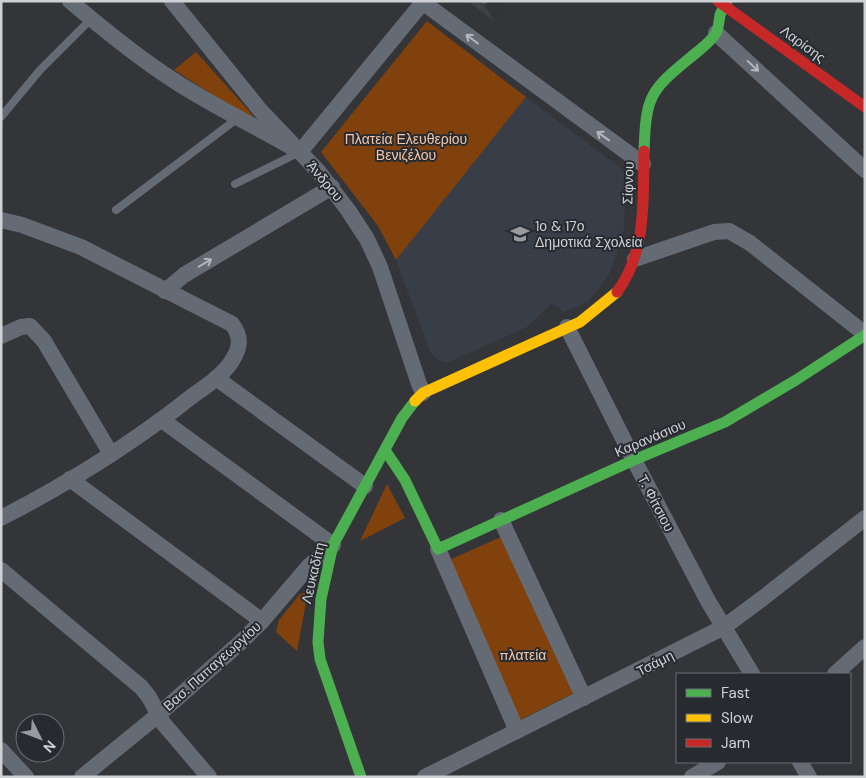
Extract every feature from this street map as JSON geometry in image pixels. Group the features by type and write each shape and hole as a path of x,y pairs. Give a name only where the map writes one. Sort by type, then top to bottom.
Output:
{"street":[{"path":"70,1 91,19 172,79 300,152 423,2 643,164"},
{"name":"Άνδρου","path":"172,1 260,110 332,187 366,239 380,268 423,393"},
{"name":"Σίφνου","path":"423,393 580,322 616,293 635,259 641,228 646,113 653,93 665,78 696,53 716,33 723,3"},
{"name":"Λαρίσης","path":"723,3 865,107"},
{"path":"716,33 865,170"},
{"path":"165,291 184,274 332,187"},
{"path":"1,220 22,225 81,247 232,324 240,338 239,347 234,358 216,378 162,420 70,479 1,518"},
{"path":"635,259 714,232 729,231 750,243 865,335"},
{"path":"1,336 21,327 30,326 35,330 44,341 111,454"},
{"name":"Τ. Φίτσιου","path":"567,327 708,601 751,673"},
{"name":"Καρανάσιου","path":"438,549 634,460 725,422 796,380 865,335"},
{"path":"216,378 365,486"},
{"name":"Λευκαδίτη","path":"361,777 326,676 319,650 321,599 333,545 402,418 423,393"},
{"path":"162,420 333,545"},
{"path":"385,450 405,480 438,549 517,731"},
{"path":"70,479 262,621"},
{"name":"Τσάμη","path":"425,777 724,627 864,519"},
{"path":"501,520 584,698"},
{"name":"Βασ. Παπαγεωργίου","path":"82,777 214,666 262,621 303,572 333,545"},
{"path":"1,570 141,687 149,697 158,715 209,777"},
{"path":"836,673 865,647"},
{"path":"1,750 26,777"},
{"path":"692,777 716,763"},
{"path":"801,763 809,777"}],"lane":[{"path":"1,117 40,70 91,19"},
{"path":"116,210 238,118"},
{"path":"235,184 300,152"}],"shaded area":[{"name":"1ο & 17ο Δημοτικά Σχολεία","path":"526,97 626,172 624,227 621,241 608,277 588,302 564,312 552,303 527,327 447,363 438,360 431,353 396,260"}],"green space":[{"name":"Πλατεία Ελευθερίου Βενιζέλου","path":"427,21 526,97 396,260 378,226 321,152"},
{"path":"196,52 250,112 253,116 250,119 174,70"},
{"path":"387,484 405,518 360,541"},
{"name":"πλατεία","path":"501,537 574,693 520,720 447,561"},
{"path":"306,593 307,597 297,651 276,632 279,620 300,594"}],"building":[{"path":"478,1 489,1 485,6"}],"traffic: fast":[{"path":"644,151 646,118 652,96 666,78 714,37 718,29 720,15 727,1"},
{"path":"385,450 405,480 438,549 634,460 725,422 796,380 865,335"},
{"path":"361,777 320,659 318,642 321,599 333,545 402,418 415,401"}],"traffic: slow":[{"path":"415,401 423,393 580,322 617,292"}],"traffic: jam":[{"path":"718,1 865,107"},
{"path":"617,292 634,260 638,242 643,206 644,151"}],"place":[{"name":"1ο & 17ο Δημοτικά Σχολεία","path":"520,234"}]}
